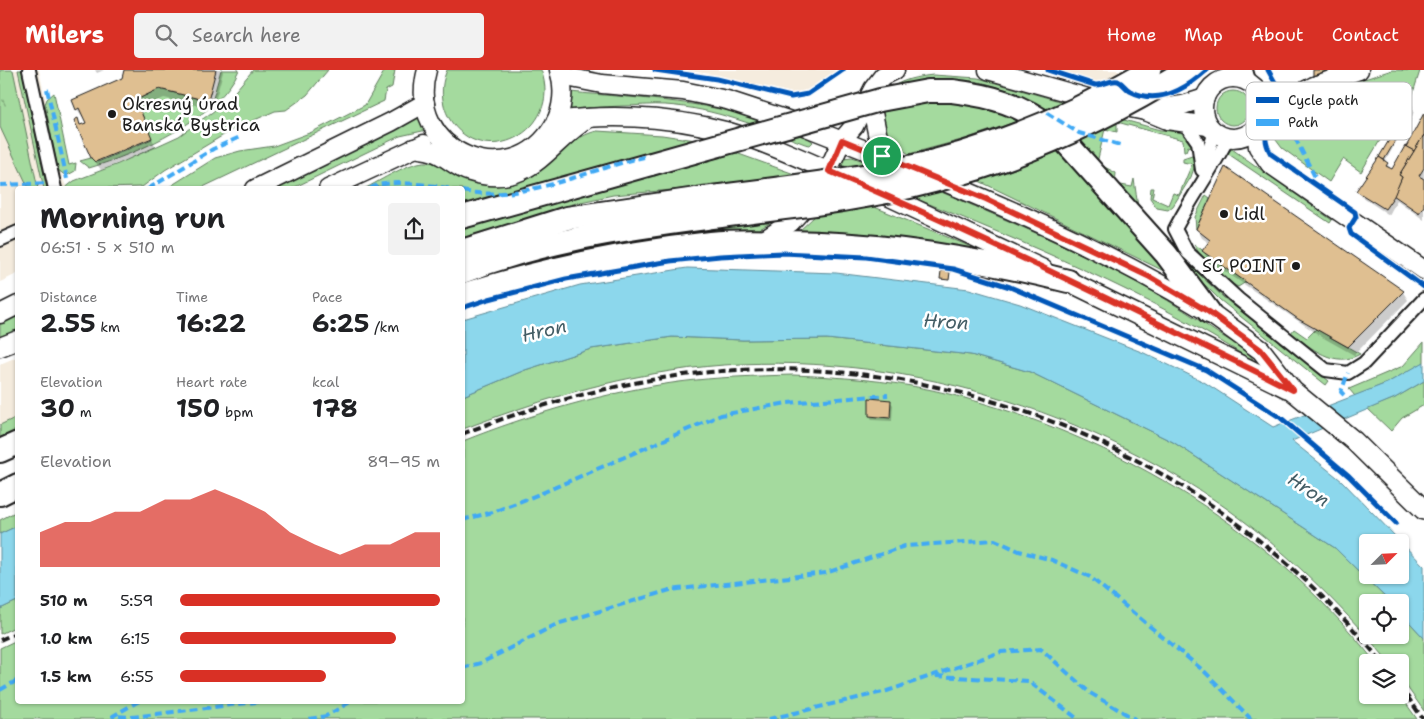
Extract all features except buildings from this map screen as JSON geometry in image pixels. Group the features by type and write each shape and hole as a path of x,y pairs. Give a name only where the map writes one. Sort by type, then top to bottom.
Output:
{"highway":[{"path":"465,271 489,262 574,238 705,208 893,170 962,153 997,142 1066,114 1149,70"},
{"path":"465,250 567,218 869,195 968,172 1041,146 1107,116 1186,70"},
{"path":"465,216 880,100 928,91 981,94 1008,101 1034,114 1053,128 1166,254 1209,312"},
{"path":"465,294 547,270 602,259 712,243 763,241 813,242 916,250 1068,281"},
{"path":"0,451 15,444"},
{"path":"0,463 15,456"},
{"path":"0,494 15,486"}],"main road":[{"path":"403,116 407,108 416,70"},
{"path":"427,70 424,86 425,103 429,118 441,138 455,150 474,158 487,161 508,160 534,148 544,139 556,120 562,96 560,73 683,91 736,103 842,140 1036,221 1148,276 1209,312 1261,350 1293,390 1354,441 1424,510"},
{"path":"988,70 1106,103 1145,111 1167,120 1184,122 1238,138 1246,135"},
{"path":"1328,82 1359,70"},
{"path":"1217,132 1203,107 1205,98 1215,84 1227,75 1251,82"},
{"path":"791,121 884,78"},
{"path":"763,241 791,222 805,208 829,171 842,140 854,126 884,78"},
{"path":"882,156 873,113 884,78"},
{"path":"1145,111 1183,105 1205,98"},
{"path":"261,186 403,116 425,103"},
{"path":"556,120 592,116 691,124 749,138 797,156 906,204 1293,390"},
{"path":"414,148 434,151 467,172 488,175 512,174 537,163 579,124 592,116"},
{"path":"334,186 414,148 441,138"},
{"path":"1255,140 1270,164 1424,270"},
{"path":"0,314 15,306"},
{"path":"0,347 15,341"}],"street":[{"path":"29,70 54,186"},
{"path":"1184,122 1198,142 1202,170"},
{"path":"1200,184 1202,170 1217,132"},
{"path":"1217,132 1212,169 1200,184 1174,229 1187,252 1238,299 1326,370 1348,373 1357,369 1392,336 1424,299"},
{"path":"0,240 15,233"}],"shaded area":[{"path":"0,70 39,70 61,173 66,186 15,186 15,275 0,282"},
{"path":"685,70 838,70 807,90 792,93"},
{"path":"1056,70 1126,70 1100,84"},
{"path":"15,358 15,418 0,425 0,364"}],"green space":[{"path":"0,70 13,70 37,186 28,186 0,127"},
{"path":"18,70 22,70 46,186 43,186"},
{"path":"221,70 239,70 229,87 214,104 174,132 130,154 89,168 80,161 91,158 98,162 152,139 136,100 159,89 212,102"},
{"path":"253,70 328,70 307,95 286,110 275,111 232,130 165,170 143,186 68,186 74,181 118,164 179,136 225,103"},
{"path":"385,70 395,70 392,87 386,90 384,101 205,186 171,186 215,158 240,151 274,146 312,132 365,105"},
{"path":"447,70 541,70 545,92 541,111 531,126 516,138 499,143 481,142 463,134 446,112 442,88"},
{"path":"1392,70 1420,71 1412,96 1412,82 1356,82"},
{"path":"933,75 978,78 1063,102 1046,110 1000,88 976,81 963,80 889,89 905,81"},
{"path":"1233,91 1240,92 1245,96 1245,120 1240,124 1233,125 1226,124 1221,120 1217,115 1216,108 1217,101 1221,96 1226,92"},
{"path":"570,92 704,106 757,119 803,136 813,142 810,145 805,144 719,114 665,105 601,107 587,109 566,116"},
{"path":"54,93 69,165 76,163 75,171 66,176 58,170 45,104 47,99"},
{"path":"952,101 980,104 1021,120 965,139 909,154 888,138 884,128 882,112 921,104"},
{"path":"419,112 427,130 400,136 297,186 282,186 404,126"},
{"path":"1117,118 1160,130 1181,132 1193,148 1188,146 1186,151 1184,151 1183,140 1117,122 1117,132 1105,129 1097,163 1116,173 1115,184 1132,187 1134,179 1138,207 1195,270 1223,297 1329,381 1326,385 1220,300 1193,273 1072,138"},
{"path":"597,131 662,135 702,141 465,209 465,186 370,186 404,168 427,162 437,164 458,175 467,177 528,175 545,167 576,140"},
{"path":"1276,140 1380,140 1361,172 1343,159 1329,182 1282,148"},
{"path":"1232,149 1332,220 1330,223 1227,153"},
{"path":"1062,150 1164,264 1166,272 977,180 1011,170"},
{"path":"736,153 797,175 683,189 613,195 576,203 465,239 465,226"},
{"path":"1194,156 1194,168 1191,177 1173,206 1168,210 1157,208 1150,198 1151,188 1154,188 1152,198 1168,205 1173,193 1179,195 1192,164 1183,162 1183,158"},
{"path":"852,157 870,163 844,168 842,165 843,158"},
{"path":"939,191 1082,254 1151,290 1241,348 1253,359 1251,360 1212,336 1129,291 1042,251 912,197"},
{"path":"1206,195 1210,198 1196,229 1195,217"},
{"path":"872,206 975,250 922,241 798,232 815,216"},
{"path":"775,220 758,230 465,286 465,281 529,259 615,242"},
{"path":"1194,244 1246,282 1238,287 1227,280 1207,262"},
{"path":"15,315 15,331 0,338 0,322"},
{"path":"1294,329 1307,338 1316,329 1360,354 1351,358 1341,359 1324,355 1291,333"},
{"path":"672,337 743,340 827,339 971,355 1030,372 1173,442 1335,548 1359,572 1359,584 1372,584 1382,594 1359,594 1359,628 1329,596 1263,536 1216,501 1155,464 1091,432 1024,406 955,386 884,372 813,364 742,364 671,371 591,387 540,402 465,428 465,395 525,370 591,349"},
{"path":"1424,342 1424,362 1422,364 1387,383 1355,396 1349,389 1403,366"},
{"path":"793,375 880,381 932,390 995,407 1058,429 1118,456 1177,488 1232,525 1284,567 1332,612 1368,654 1359,654 1359,704 1406,704 1417,719 0,719 0,648 15,641 15,704 465,704 465,440 569,405 651,386 693,380"},
{"path":"1424,381 1424,405 1402,418 1391,431 1368,409 1395,398"},
{"path":"15,418 15,435 0,441 0,425"},
{"path":"15,512 15,527 0,534 0,520"},
{"path":"15,602 15,627 0,634 0,609"},
{"path":"1409,622 1424,638 1424,711 1409,690 1409,654 1382,654 1373,644 1409,644"}],"water":[{"name":"Hron","path":"687,268 836,273 969,289 1020,304 1144,353 1204,382 1273,427 1387,383 1424,362 1424,381 1395,398 1292,441 1342,481 1393,534 1359,534 1359,572 1335,548 1173,442 1030,372 971,355 827,339 743,340 672,337 591,349 525,370 465,395 465,318 580,285"},
{"path":"15,527 15,602 0,609 0,534"},
{"path":"1409,550 1424,566 1424,638 1409,622 1409,594 1382,594 1372,584 1409,584"}],"railway":[{"path":"465,433 522,412 584,394 646,381 710,372 791,369 872,376 952,390 1030,413 1105,444 1176,482 1243,528 1305,580 1345,620 1375,654"},
{"path":"0,640 15,633"},
{"path":"1409,699 1423,719"}],"marked path":[{"path":"47,89 67,179"},
{"path":"1047,113 1079,133 1120,145"},
{"path":"153,186 213,149 240,137"},
{"path":"1296,140 1315,177"},
{"path":"465,191 485,194 532,189 644,157"},
{"path":"0,185 47,183"},
{"path":"376,186 397,183 434,186"},
{"path":"1344,395 1341,392 1348,373"},
{"path":"465,519 493,512 542,493 721,415 787,403 888,395"},
{"path":"465,667 481,663 557,624 670,590 826,573 905,546 995,540 1019,551 1052,560 1090,577 1205,672 1251,719"},
{"path":"769,719 887,691 1001,652 1041,649 1090,693 1135,719"},
{"path":"936,676 1028,681 1078,719"},
{"path":"0,690 15,682"},
{"path":"134,704 113,716 132,717 239,704"},
{"path":"309,719 326,716 347,704"}],"cycle path":[{"path":"655,70 717,79 791,97 808,94 843,70"},
{"path":"1048,70 1095,85 1118,81 1130,91 1151,97 1161,96 1181,89 1207,70"},
{"path":"1268,70 1275,82"},
{"path":"1266,140 1271,154 1355,212 1356,217 1349,228 1351,234 1424,287"},
{"path":"465,307 566,279 670,261 720,256 783,253 866,257 953,269 1010,287 1206,370 1281,418 1349,476 1396,523"}],"place":[{"name":"Okresný úrad Banská Bystrica","path":"112,114"},
{"name":"Lidl","path":"1224,214"},
{"name":"SC POINT","path":"1296,266"}],"route":[{"path":"842,140 882,156 1036,221 1148,276 1209,312 1261,350 1293,390 1171,329 906,204 829,171 842,140"}]}
